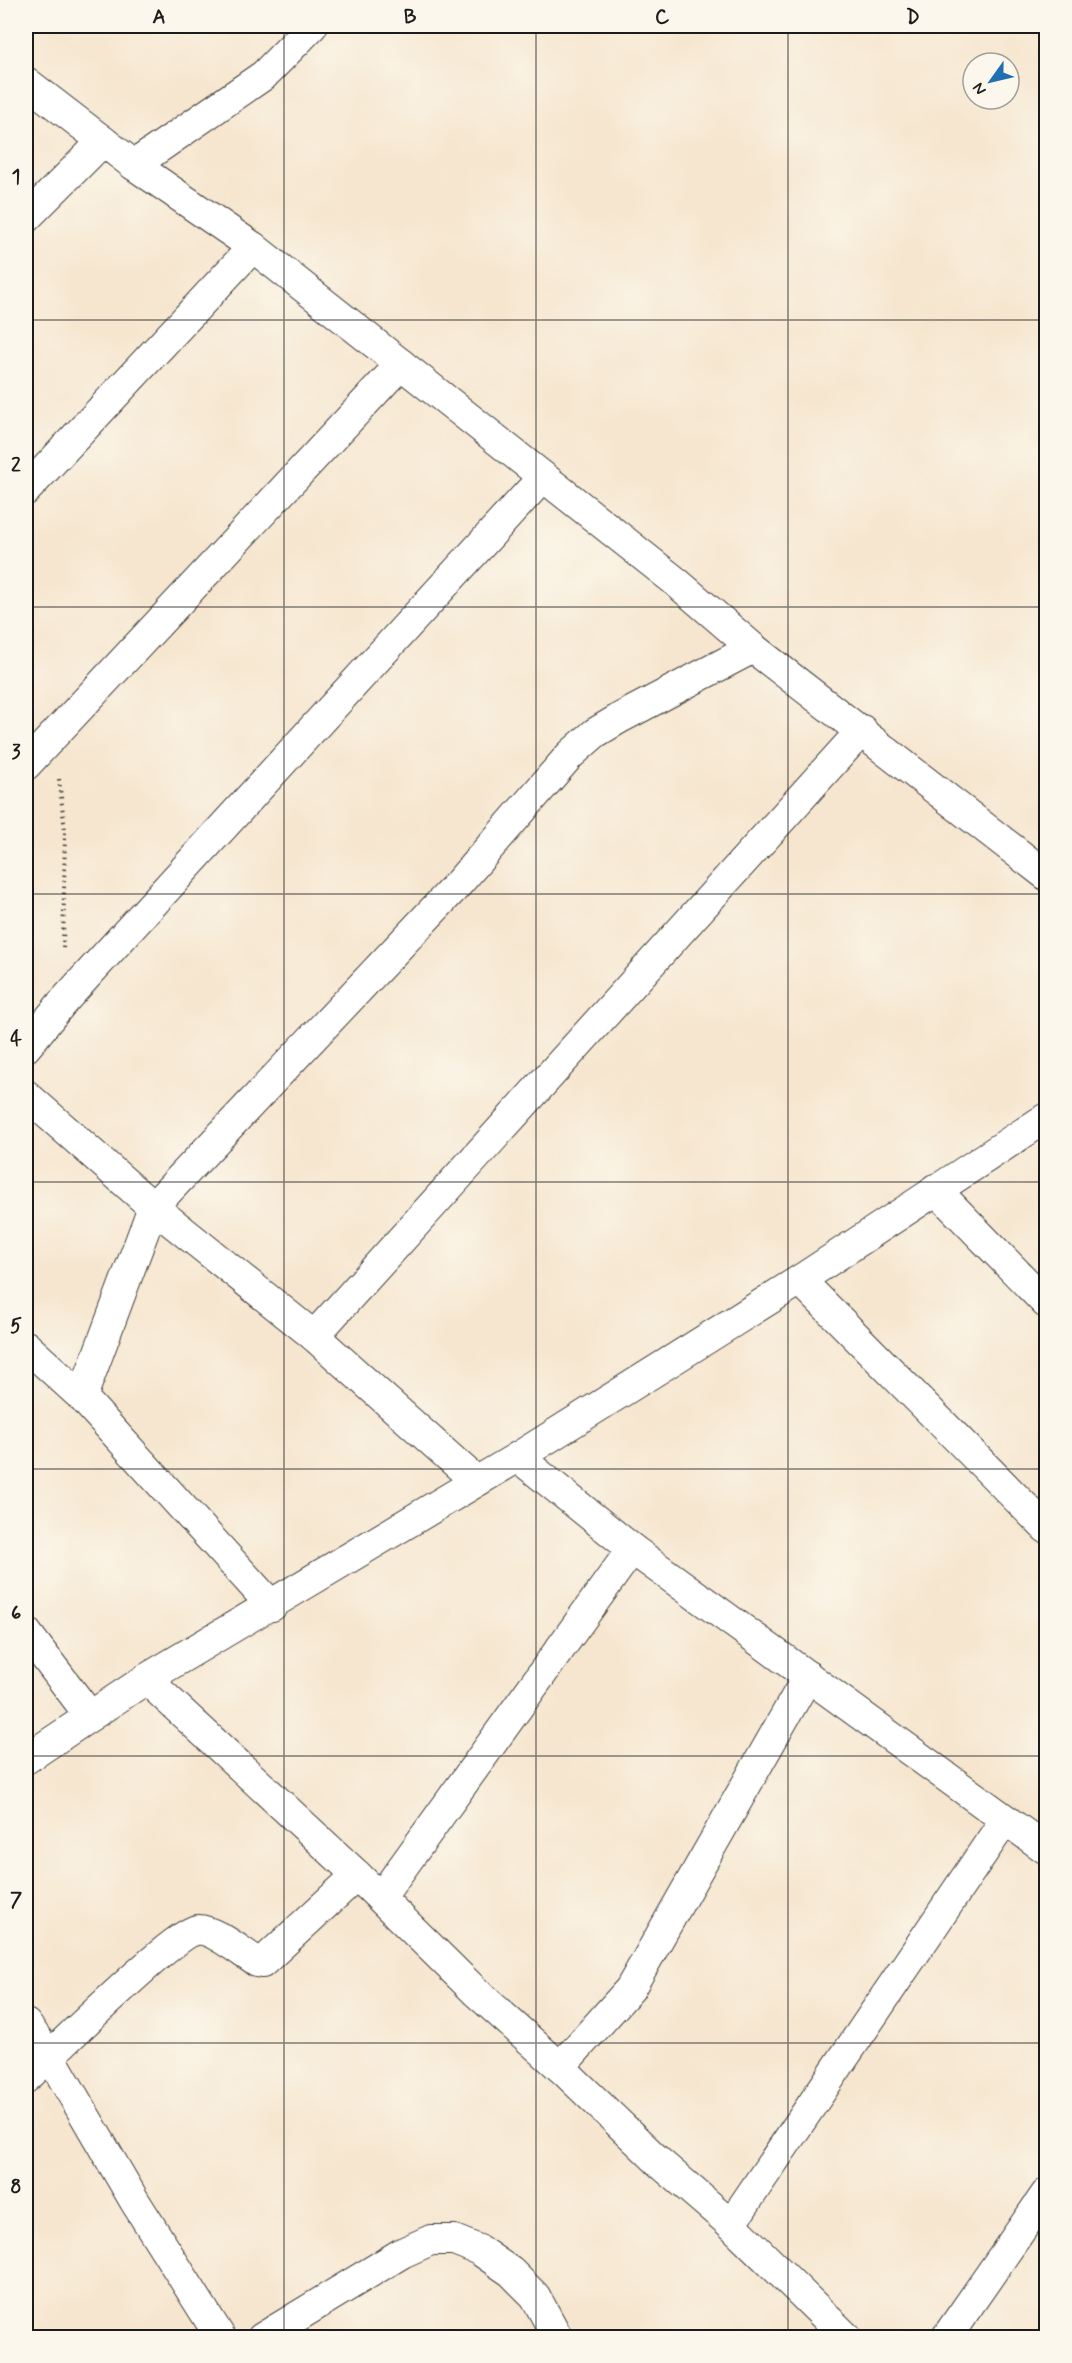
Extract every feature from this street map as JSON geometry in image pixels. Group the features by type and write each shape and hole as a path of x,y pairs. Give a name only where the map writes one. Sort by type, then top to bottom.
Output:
{"street":[{"path":"134,165 264,75 312,26"},
{"path":"26,82 134,165 253,247 675,580 753,648 1047,874"},
{"path":"26,218 103,141"},
{"path":"26,490 253,247"},
{"path":"26,765 401,364"},
{"path":"26,1047 62,1003 543,477"},
{"path":"82,1397 153,1207 457,885 570,755 596,733 620,718 753,648"},
{"path":"314,1336 862,730"},
{"path":"26,1095 153,1207 314,1336 476,1481"},
{"path":"26,1759 146,1679 272,1606 518,1457 800,1280 935,1189 1047,1118"},
{"path":"935,1189 1047,1303"},
{"path":"800,1280 1047,1528"},
{"path":"26,1346 82,1397 272,1606"},
{"path":"518,1457 632,1549 1047,1849"},
{"path":"381,1897 632,1549"},
{"path":"26,1632 90,1716"},
{"path":"560,2067 630,1989 808,1676"},
{"path":"146,1679 381,1897 476,1992 560,2067 660,2163 731,2224 847,2337"},
{"path":"731,2224 1005,1820"},
{"path":"26,2078 158,1956 189,1933 199,1930 208,1932 257,1962 262,1962 357,1875"},
{"path":"26,2024 50,2056 134,2200 221,2337"},
{"path":"946,2337 1047,2194"},
{"path":"262,2337 402,2253 431,2240 454,2240 479,2250 511,2272 535,2296 558,2337"}],"path":[{"path":"26,703 41,723 49,741 60,783 65,831 62,1003"}]}
